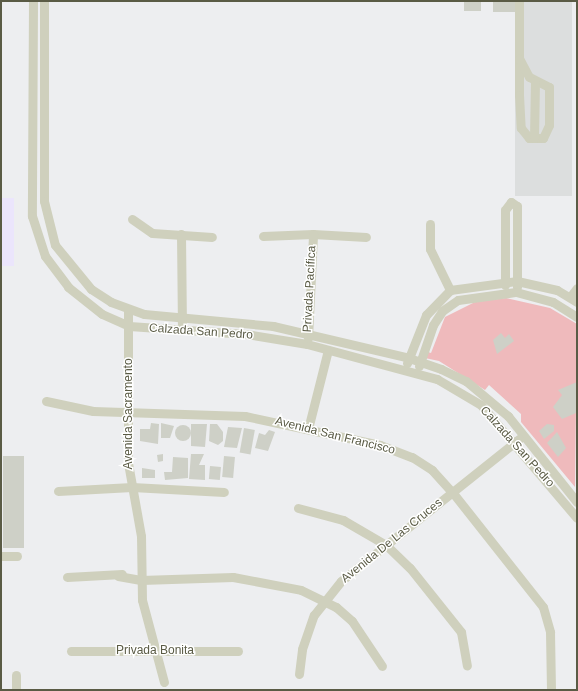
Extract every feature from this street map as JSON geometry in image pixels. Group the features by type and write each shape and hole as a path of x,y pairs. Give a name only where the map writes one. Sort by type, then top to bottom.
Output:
{"street":[{"name":"Calzada San Pedro","path":"33,1 30,179 34,231 51,266 82,300 129,326 246,334 307,344 418,372 457,388 480,405 567,497 577,502"},
{"name":"Calzada San Pedro","path":"44,1 42,179 50,231 64,260 91,289 128,310 182,318 257,324 308,333 409,358 466,380 503,411 524,435 567,497 577,518"},
{"path":"519,1 519,58 520,128 526,137 542,138 548,130 550,90 546,83 529,78 519,58"},
{"path":"32,42 44,42"},
{"path":"534,138 535,81"},
{"path":"30,179 42,179"},
{"path":"506,291 505,210 511,202 517,206 516,292"},
{"path":"132,218 146,232 212,237"},
{"path":"430,224 430,249 450,290"},
{"path":"181,234 182,330"},
{"name":"Privada Pacífica","path":"264,236 313,234 366,237"},
{"name":"Privada Pacífica","path":"307,344 313,234"},
{"path":"405,368 426,315 450,290 505,280 545,286 574,300 577,288"},
{"path":"418,372 433,325 442,311 458,300 506,291 516,292 553,302 577,317"},
{"name":"Avenida Sacramento","path":"128,310 128,463 141,536 144,577 144,614 164,682"},
{"path":"308,429 328,350"},
{"name":"Avenida San Francisco","path":"46,401 86,410 128,413 244,416 308,429 412,457 432,470 543,607 550,632 551,690"},
{"name":"Avenida De Las Cruces","path":"299,674 307,632 325,600 341,580 524,435"},
{"path":"58,492 160,490 224,492"},
{"path":"298,508 343,520 386,545 410,568 461,632 467,664"},
{"path":"1,556 17,556"},
{"path":"67,577 118,576 253,579 294,588 325,600 352,621 382,666"},
{"name":"Privada Bonita","path":"71,651 238,651"},
{"path":"16,675 16,690"}],"shaded area":[{"path":"515,1 572,1 572,196 515,196"},
{"path":"1,198 14,198 14,266 1,266"},
{"path":"506,298 550,308 577,324 575,487 521,422 521,414 489,385 485,390 439,361 425,358 428,352 431,353 445,317 475,302"}],"building":[{"path":"464,1 481,1 481,11 464,11"},
{"path":"493,1 515,1 515,12 493,12"},
{"path":"501,333 505,338 509,334 514,341 497,354 493,340"},
{"path":"577,382 576,413 562,419 553,407 562,395 558,390"},
{"path":"151,423 159,424 158,444 140,441 140,429 150,429"},
{"path":"161,423 174,426 170,438 161,438"},
{"path":"191,424 207,424 205,447 191,446"},
{"path":"210,424 217,424 223,432 223,441 218,445 209,441"},
{"path":"547,424 554,425 554,431 544,439 539,431"},
{"path":"180,425 186,425 191,430 189,439 186,441 180,441 175,436 175,430"},
{"path":"228,427 242,428 237,448 224,447"},
{"path":"244,428 255,430 250,455 240,453"},
{"path":"269,430 275,432 268,451 255,448 259,433 265,435"},
{"path":"557,432 566,448 558,457 547,443"},
{"path":"163,454 163,461 158,462 157,455"},
{"path":"191,454 204,454 199,465 205,465 205,480 189,479"},
{"path":"3,456 24,456 24,548 3,548"},
{"path":"224,456 235,457 233,478 222,477"},
{"path":"173,457 188,458 188,478 165,480 164,472 172,472"},
{"path":"210,466 221,467 220,480 209,479"},
{"path":"142,468 155,470 155,478 142,478"}]}
